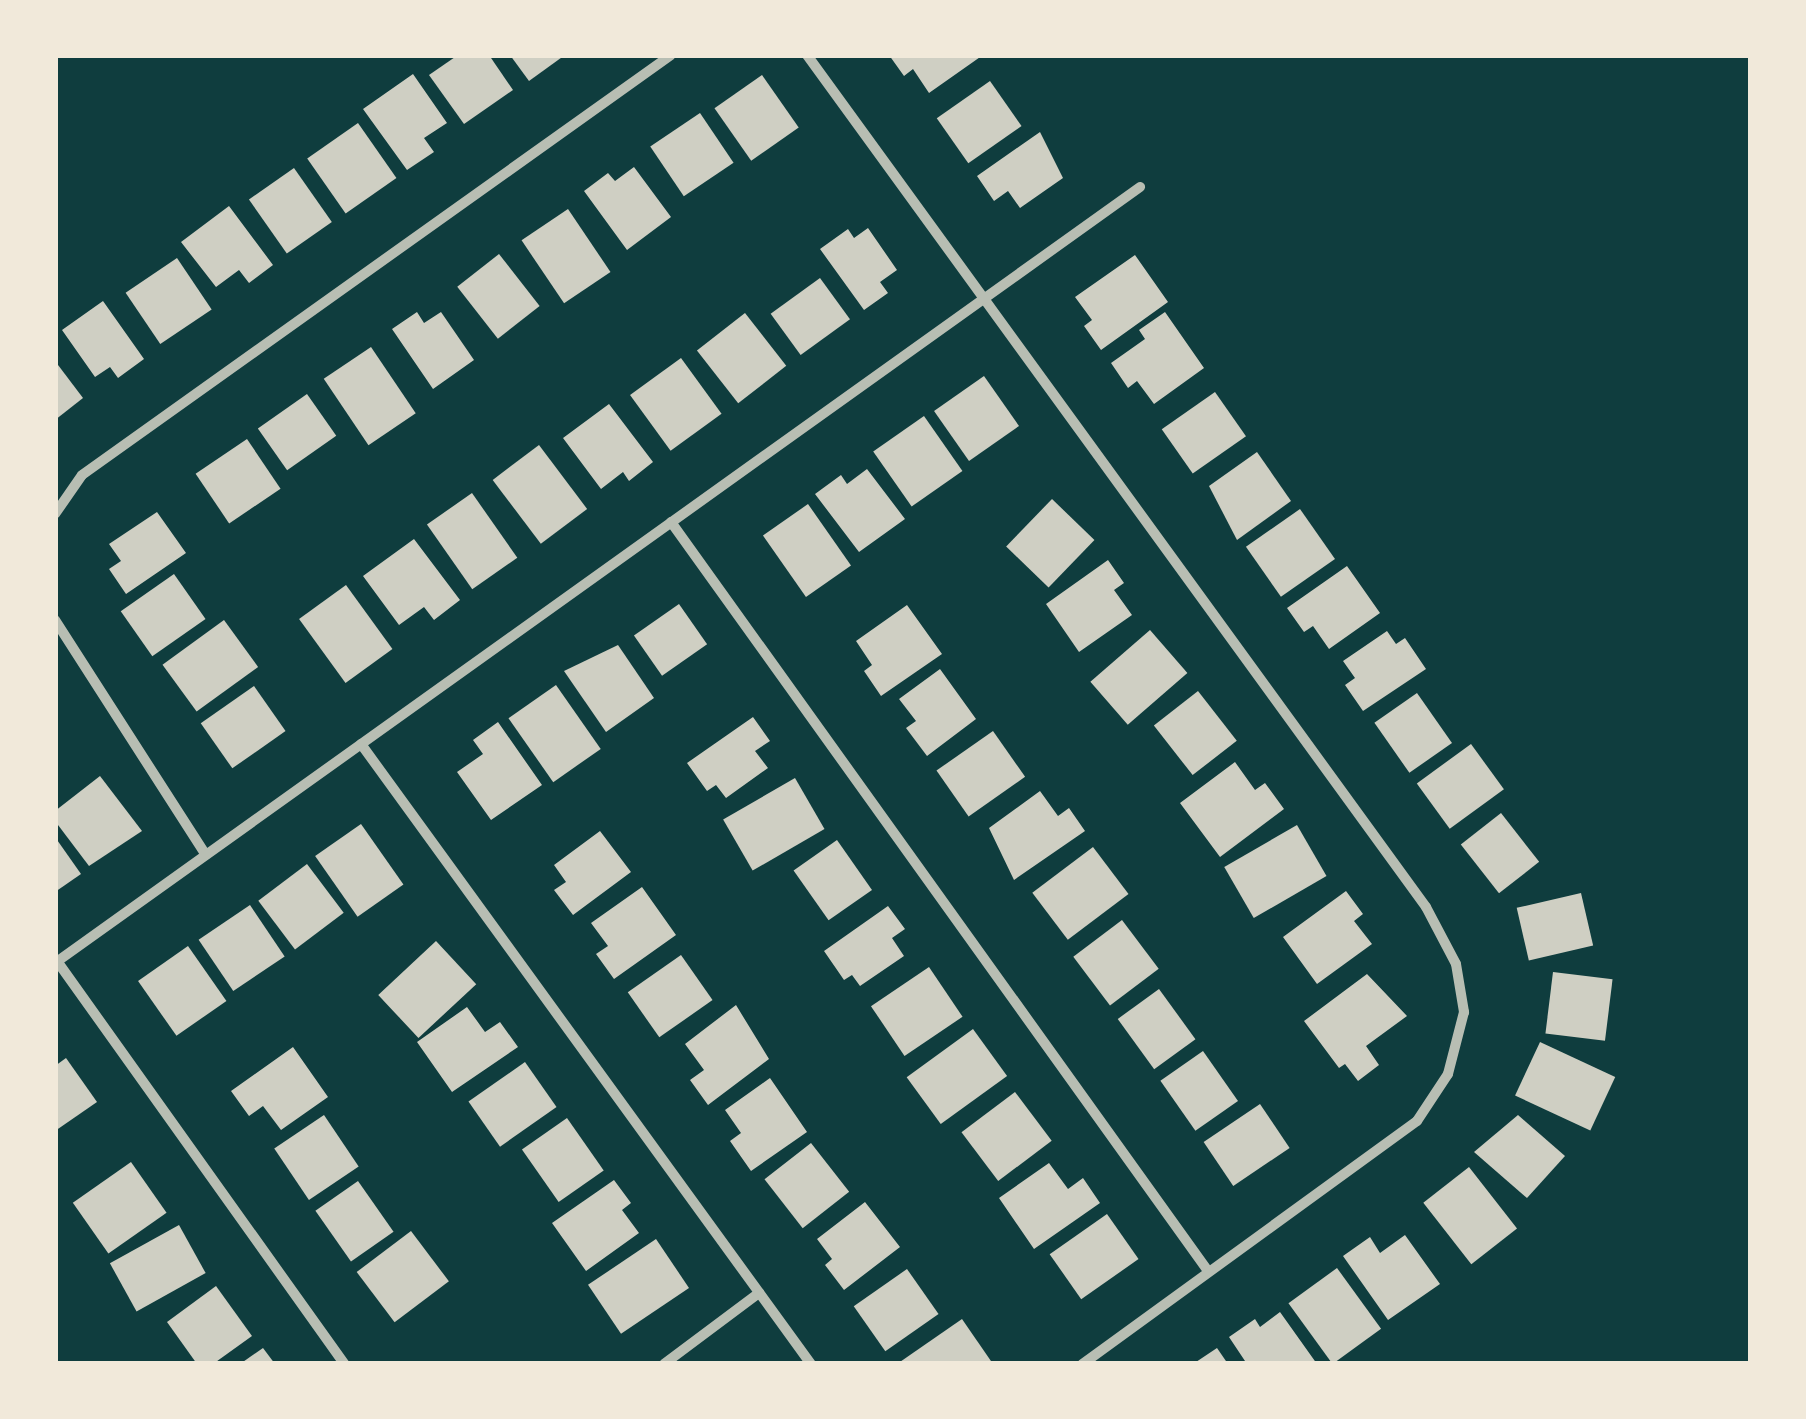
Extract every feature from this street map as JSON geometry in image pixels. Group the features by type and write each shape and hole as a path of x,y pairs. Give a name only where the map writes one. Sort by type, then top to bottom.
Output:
{"street":[{"path":"55,514 82,475 671,55"},
{"path":"807,55 1426,907 1456,964 1464,1012 1448,1074 1417,1121 1082,1364"},
{"path":"344,1364 56,962 1140,187"},
{"path":"671,522 1208,1271"},
{"path":"55,620 206,854"},
{"path":"361,744 811,1364"},
{"path":"664,1364 759,1293"}],"building":[{"path":"458,55 489,55 513,90 464,124 429,75"},
{"path":"510,55 565,55 529,81"},
{"path":"889,55 983,55 929,93 913,69 904,76"},
{"path":"413,74 447,123 424,138 434,152 407,170 363,109"},
{"path":"762,75 799,127 751,161 714,108"},
{"path":"990,81 1022,126 968,163 937,118"},
{"path":"700,113 734,163 684,196 650,147"},
{"path":"358,123 396,178 346,213 307,159"},
{"path":"1040,132 1063,178 1020,208 1008,191 994,201 977,176"},
{"path":"634,167 671,217 627,250 584,191 608,173 615,181"},
{"path":"294,168 332,222 287,254 249,200"},
{"path":"229,206 273,265 249,283 239,270 216,287 181,242"},
{"path":"568,209 610,272 564,303 522,240"},
{"path":"868,228 897,270 880,282 888,293 864,310 820,249 848,229 854,238"},
{"path":"499,254 540,306 498,339 457,287"},
{"path":"1135,255 1168,302 1101,350 1084,326 1092,320 1075,297"},
{"path":"177,258 212,309 160,344 126,293"},
{"path":"820,278 850,319 801,355 771,314"},
{"path":"103,301 144,359 118,378 110,367 95,377 62,330"},
{"path":"417,312 424,323 441,312 474,360 433,389 392,329"},
{"path":"1165,312 1204,368 1154,404 1137,381 1128,388 1111,363 1145,339 1139,330"},
{"path":"745,313 786,366 738,403 697,351"},
{"path":"371,347 416,413 368,445 324,379"},
{"path":"681,358 722,414 671,451 630,395"},
{"path":"55,361 83,398 55,420"},
{"path":"984,376 1019,426 969,461 934,411"},
{"path":"1215,392 1246,436 1193,474 1162,429"},
{"path":"307,394 336,436 287,470 258,428"},
{"path":"609,404 653,462 629,481 623,472 601,489 563,438"},
{"path":"924,416 962,471 912,506 873,452"},
{"path":"247,439 281,489 229,523 196,474"},
{"path":"539,445 587,509 541,544 493,480"},
{"path":"1257,452 1291,501 1237,540 1209,486"},
{"path":"867,469 905,519 859,552 815,494 841,475 847,484"},
{"path":"472,493 517,558 472,589 427,525"},
{"path":"1052,499 1094,540 1049,587 1006,546"},
{"path":"808,504 851,565 806,597 763,536"},
{"path":"1300,509 1335,559 1281,597 1246,547"},
{"path":"157,512 186,553 126,594 109,569 121,561 109,544"},
{"path":"414,539 460,600 434,620 424,607 399,625 363,576"},
{"path":"1108,560 1124,583 1114,590 1132,615 1079,652 1046,604"},
{"path":"1347,566 1380,613 1329,649 1313,626 1304,632 1287,608"},
{"path":"174,574 206,619 152,656 121,611"},
{"path":"346,585 392,649 346,683 299,619"},
{"path":"679,604 707,644 662,676 634,636"},
{"path":"907,605 942,654 881,696 864,671 872,665 856,641"},
{"path":"224,620 258,667 197,712 163,665"},
{"path":"1150,630 1187,673 1128,725 1090,682"},
{"path":"1387,631 1396,644 1405,638 1426,669 1363,711 1345,685 1355,678 1343,661"},
{"path":"618,645 654,698 606,732 564,671"},
{"path":"940,669 976,719 927,756 906,728 916,721 899,699"},
{"path":"556,685 601,749 553,782 508,718"},
{"path":"254,686 286,731 232,768 201,723"},
{"path":"1198,691 1237,741 1193,775 1154,725"},
{"path":"1417,693 1452,743 1409,773 1374,723"},
{"path":"753,717 770,741 755,751 768,768 726,798 716,785 707,791 687,763"},
{"path":"498,722 542,785 491,820 457,772 483,754 473,740"},
{"path":"993,731 1025,777 969,816 936,771"},
{"path":"1471,744 1504,789 1450,829 1417,783"},
{"path":"1235,762 1255,790 1265,783 1284,809 1220,857 1180,803"},
{"path":"100,776 142,831 89,866 55,821 55,811"},
{"path":"795,778 824,829 753,871 723,820"},
{"path":"1040,791 1058,816 1069,808 1085,831 1014,880 989,828"},
{"path":"1501,813 1539,862 1499,893 1461,844"},
{"path":"361,824 403,885 358,917 315,856"},
{"path":"1297,825 1326,876 1254,918 1224,867"},
{"path":"600,831 631,872 573,915 554,890 566,882 554,865"},
{"path":"55,837 81,874 55,892"},
{"path":"837,840 872,890 829,920 794,870"},
{"path":"1093,847 1129,894 1068,940 1032,893"},
{"path":"307,864 344,913 295,949 258,901"},
{"path":"642,887 676,935 614,979 596,954 608,946 591,923"},
{"path":"1346,891 1363,914 1354,921 1372,944 1317,984 1283,937"},
{"path":"1581,893 1593,946 1529,960 1517,908"},
{"path":"250,905 285,956 233,991 199,940"},
{"path":"888,906 905,929 892,938 904,956 860,986 852,975 844,980 824,951"},
{"path":"1122,920 1159,969 1110,1005 1073,957"},
{"path":"436,941 476,984 418,1038 378,995"},
{"path":"188,946 226,1001 176,1036 138,981"},
{"path":"681,955 713,1000 659,1037 628,992"},
{"path":"929,967 963,1017 905,1056 871,1006"},
{"path":"1553,972 1613,979 1605,1041 1545,1034"},
{"path":"1367,974 1407,1016 1366,1046 1379,1065 1358,1081 1345,1064 1339,1068 1304,1021"},
{"path":"1159,989 1195,1039 1154,1069 1118,1019"},
{"path":"736,1005 769,1059 708,1105 690,1080 704,1070 685,1044"},
{"path":"467,1007 485,1032 500,1022 518,1047 452,1092 417,1042"},
{"path":"973,1029 1007,1076 941,1124 907,1077"},
{"path":"1540,1042 1615,1077 1590,1131 1515,1095"},
{"path":"293,1047 328,1097 281,1130 263,1106 249,1116 231,1091"},
{"path":"1203,1051 1238,1101 1195,1131 1160,1081"},
{"path":"66,1058 97,1102 55,1131 55,1066"},
{"path":"525,1062 557,1107 500,1147 468,1102"},
{"path":"770,1078 807,1132 751,1171 730,1141 741,1133 725,1110"},
{"path":"1015,1092 1052,1141 998,1181 961,1132"},
{"path":"1260,1104 1290,1148 1233,1186 1204,1142"},
{"path":"324,1115 359,1166 309,1200 274,1149"},
{"path":"1518,1115 1565,1156 1527,1198 1474,1152"},
{"path":"567,1118 604,1170 559,1202 522,1150"},
{"path":"811,1143 849,1192 803,1228 765,1179"},
{"path":"131,1162 167,1213 108,1254 73,1203"},
{"path":"1049,1163 1068,1189 1083,1178 1100,1203 1034,1249 999,1198"},
{"path":"1469,1167 1517,1228 1471,1264 1423,1203"},
{"path":"614,1180 631,1203 622,1210 639,1233 586,1271 552,1223"},
{"path":"358,1181 394,1232 351,1262 315,1211"},
{"path":"865,1202 900,1247 844,1290 825,1265 832,1259 817,1239"},
{"path":"1107,1214 1139,1259 1081,1299 1050,1254"},
{"path":"179,1225 206,1273 137,1311 110,1263"},
{"path":"411,1231 449,1281 395,1322 357,1272"},
{"path":"1405,1235 1440,1284 1388,1320 1343,1256 1370,1237 1380,1253"},
{"path":"656,1239 689,1288 621,1334 588,1285"},
{"path":"1337,1268 1381,1329 1333,1364 1288,1303"},
{"path":"907,1269 939,1314 885,1351 854,1306"},
{"path":"216,1286 252,1336 213,1364 197,1364 167,1322"},
{"path":"1280,1312 1317,1364 1247,1364 1229,1337 1255,1319 1260,1327"},
{"path":"962,1319 993,1364 897,1364"},
{"path":"263,1348 275,1364 240,1364"},
{"path":"1217,1348 1228,1364 1193,1364"}]}
